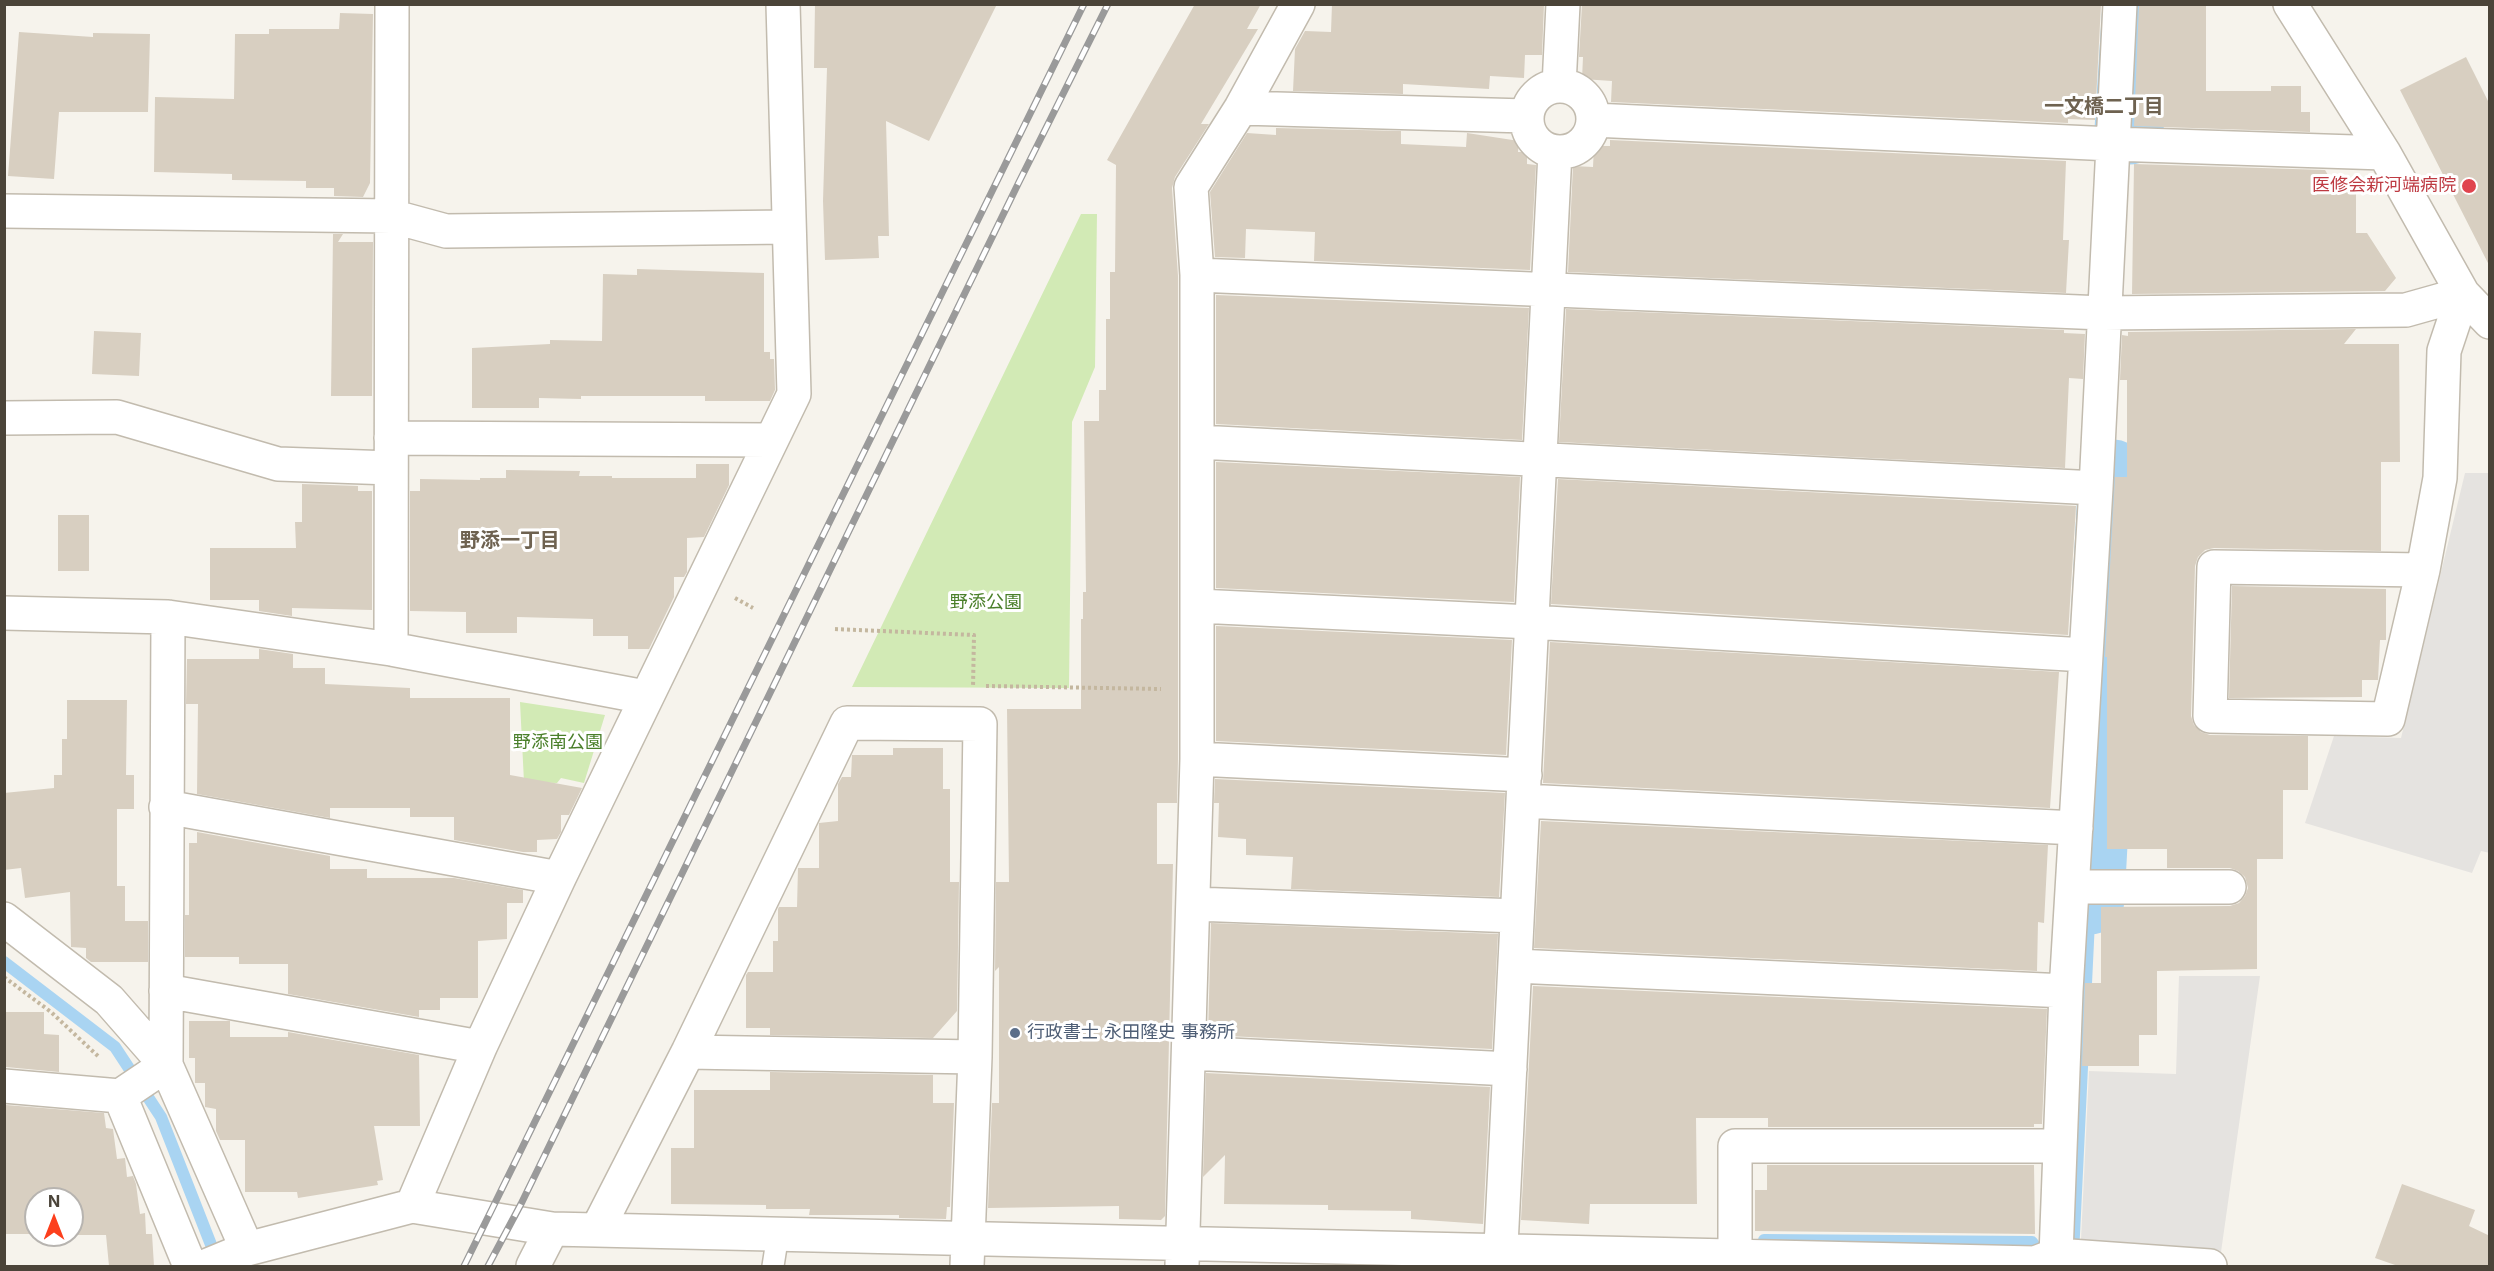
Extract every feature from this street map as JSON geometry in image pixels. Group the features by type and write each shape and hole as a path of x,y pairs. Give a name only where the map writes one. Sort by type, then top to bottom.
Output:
{"street":[{"path":"391,648 392,4"},
{"path":"412,1206 480,1047 559,878 769,440 794,394 783,4"},
{"path":"1182,1255 1190,1053 1198,689 1197,275 1191,187 1241,108 1298,4"},
{"path":"1559,86 1563,4"},
{"path":"2042,1262 2059,1146 2096,488 2120,4"},
{"path":"2290,4 2384,153 2463,294 2490,322"},
{"path":"1559,86 1574,89 1584,96 1591,107 1593,120 1590,133 1582,144 1571,150 1555,152 1545,149 1534,141 1528,129 1526,116 1532,100 1545,89 1559,86"},
{"path":"1241,108 1526,116"},
{"path":"1593,120 2112,144 2384,153"},
{"path":"1500,1259 1555,152"},
{"path":"4,211 391,216 446,231 788,227"},
{"path":"1197,275 1548,292 2103,313 2406,310 2463,294"},
{"path":"2423,570 2214,567 2210,716 2388,719 2423,570 2440,477 2444,351 2463,294"},
{"path":"4,418 117,417 278,464 391,453 769,440"},
{"path":"1198,442 2096,488"},
{"path":"1198,606 1531,622 2085,655"},
{"path":"4,613 168,617 391,648 645,697"},
{"path":"168,617 166,991 142,1081 189,1266"},
{"path":"597,1230 688,1052 847,723 980,724 975,1056 967,1252"},
{"path":"1197,759 1524,788 2076,828"},
{"path":"166,807 559,878"},
{"path":"2073,887 2229,887"},
{"path":"1194,904 1517,916"},
{"path":"4,919 109,1000 142,1081 222,1260 412,1206 552,1229 778,1234 967,1252 1500,1259 1735,1257 2210,1266"},
{"path":"1515,966 2066,991"},
{"path":"166,991 480,1047"},
{"path":"688,1052 975,1056"},
{"path":"1190,1053 1510,1069"},
{"path":"4,1086 142,1081"},
{"path":"1735,1257 1735,1146 2059,1146"},
{"path":"533,1266 552,1229"}],"lane":[{"path":"773,1266 778,1234"}],"path":[{"path":"835,629 974,635 972,724"},
{"path":"973,686 1198,689"},
{"path":"4,977 51,1012 98,1055 110,1072 142,1081"}],"green space":[{"name":"野添公園","path":"1081,214 1097,214 1095,367 1072,422 1069,688 852,687"},
{"name":"野添南公園","path":"520,702 605,715 584,783 561,778 557,783 524,782"}],"shaded area":[{"path":"2465,473 2490,473 2490,853 2481,851 2472,873 2305,823 2334,736 2401,738"},
{"path":"2179,976 2260,976 2221,1252 2081,1240 2089,1071 2176,1074"}],"building":[{"path":"815,4 997,4 929,141 886,121 889,236 878,236 879,258 825,260 823,201 827,68 814,68"},
{"path":"1195,4 1261,4 1247,29 1258,29 1201,124 1209,124 1175,177 1172,188 1178,276 1177,803 1157,803 1157,864 1173,864 1165,1216 1161,1220 1119,1219 1119,1206 988,1208 992,1103 999,1103 999,967 995,971 996,882 1009,882 1007,709 1081,709 1081,619 1083,619 1083,592 1086,592 1084,421 1099,421 1099,390 1106,390 1106,319 1110,319 1110,272 1115,272 1116,165 1107,160"},
{"path":"1332,4 1544,4 1542,55 1525,55 1524,78 1490,76 1489,89 1403,84 1403,94 1293,91 1295,49 1305,31 1331,32"},
{"path":"1582,4 2101,4 2095,120 2068,119 2068,123 1611,102 1612,81 1582,79 1583,57 1579,57"},
{"path":"2139,4 2206,4 2206,91 2271,91 2271,86 2301,86 2301,112 2310,112 2310,132 2134,126"},
{"path":"340,13 373,14 370,183 363,197 334,196 334,188 306,188 306,181 232,180 232,174 154,172 155,97 234,99 235,34 269,34 269,29 339,29"},
{"path":"19,32 93,37 93,33 150,34 148,112 59,112 54,179 8,176"},
{"name":"医修会新河端病院","path":"2466,57 2490,105 2490,267 2400,90"},
{"path":"1276,128 1401,131 1401,144 1466,147 1467,133 1519,141 1518,152 1527,152 1527,164 1536,165 1530,270 1314,261 1315,232 1246,229 1245,258 1215,257 1210,192 1247,133 1276,135"},
{"path":"1610,140 2066,161 2063,240 2069,240 2066,293 1568,272 1573,166 1593,167 1594,146 1610,146"},
{"path":"2134,164 2325,170 2331,180 2356,180 2356,233 2367,233 2396,278 2385,291 2132,294"},
{"path":"333,234 343,234 338,242 373,242 372,396 331,396"},
{"path":"637,269 764,273 764,352 770,352 770,359 774,359 775,390 770,401 705,401 705,396 581,396 581,399 539,398 539,408 472,408 472,348 550,344 550,340 602,341 603,274 637,275"},
{"path":"1216,295 1529,308 1522,440 1216,424"},
{"path":"1566,309 2064,330 2064,333 2085,334 2083,379 2069,378 2065,468 1559,442"},
{"path":"2356,329 2344,344 2399,344 2400,462 2381,462 2381,551 2214,548 2205,550 2198,557 2195,566 2191,716 2194,725 2201,732 2210,735 2308,736 2308,790 2283,790 2283,859 2257,859 2257,969 2157,971 2157,1035 2139,1035 2139,1066 2082,1066 2085,983 2101,983 2101,907 2230,906 2239,903 2248,888 2245,877 2230,868 2167,868 2167,849 2107,849 2107,657 2105,657 2115,477 2127,477 2127,380 2120,380 2122,335 2128,336 2128,332"},
{"path":"94,331 141,333 139,376 92,374"},
{"path":"1216,462 1520,477 1514,602 1216,588"},
{"path":"696,464 729,464 729,485 704,537 687,538 687,572 684,577 674,577 674,597 649,649 628,649 628,636 593,636 593,619 517,617 517,633 466,633 466,612 410,611 410,491 420,491 420,479 506,478 506,470 580,471 579,476 612,476 612,478 696,478"},
{"path":"1558,479 2076,506 2068,635 1551,604"},
{"path":"302,484 358,486 358,491 372,491 372,610 292,608 292,616 259,611 259,600 210,600 210,548 296,548 295,522 302,522"},
{"path":"58,515 89,515 89,571 58,571"},
{"path":"2232,586 2386,589 2386,640 2380,640 2378,680 2362,680 2362,697 2229,698"},
{"path":"1216,626 1512,640 1506,755 1216,741"},
{"path":"1550,642 2059,672 2050,808 1543,783"},
{"path":"259,649 293,654 293,668 325,668 325,684 410,688 410,698 510,698 510,775 582,788 569,815 561,815 561,832 557,839 537,840 537,852 523,852 454,840 454,817 410,817 410,808 330,808 330,818 197,794 198,704 186,704 187,659 259,659"},
{"path":"67,700 127,700 126,775 134,775 134,809 117,809 117,886 125,886 125,921 148,921 148,962 91,962 86,958 86,948 71,947 70,892 25,898 21,868 4,870 4,793 54,788 54,775 62,775 62,739 67,739"},
{"path":"893,748 943,748 943,789 950,789 950,882 959,882 957,1011 933,1038 770,1035 770,1028 746,1028 746,975 748,972 773,972 773,941 778,941 778,909 779,907 797,907 798,868 819,868 819,823 838,821 838,784 842,777 851,777 852,755 893,755"},
{"path":"1215,779 1505,793 1499,897 1291,889 1293,857 1246,855 1246,839 1218,837 1219,803 1214,803"},
{"path":"1541,821 2048,845 2044,923 2038,922 2037,971 1534,948"},
{"path":"197,832 330,856 330,869 367,869 367,878 454,878 523,890 523,903 507,903 507,939 478,941 478,998 440,998 440,1010 419,1010 419,1017 288,994 288,964 239,964 239,957 185,957 185,915 189,915 189,843 197,843"},
{"path":"1211,923 1498,934 1492,1049 1208,1035"},
{"path":"1533,986 2047,1009 2042,1124 2034,1124 2034,1127 1768,1127 1768,1118 1696,1118 1697,1204 1590,1204 1589,1224 1521,1220"},
{"path":"4,1012 44,1012 44,1034 59,1035 59,1072 6,1067"},
{"path":"189,1021 230,1021 230,1037 288,1037 288,1032 419,1055 420,1126 374,1126 383,1180 377,1181 378,1185 298,1198 297,1192 245,1192 245,1140 220,1140 216,1131 216,1109 205,1107 205,1083 195,1083 195,1058 189,1058"},
{"path":"770,1072 933,1075 933,1103 954,1103 950,1207 947,1207 946,1219 899,1218 899,1215 809,1215 810,1209 766,1209 766,1205 671,1204 671,1148 694,1148 694,1090 770,1090"},
{"path":"1206,1073 1490,1087 1483,1224 1411,1219 1411,1211 1328,1210 1328,1205 1224,1204 1225,1155 1203,1177"},
{"path":"6,1105 104,1113 106,1128 113,1129 117,1159 125,1158 127,1177 133,1176 136,1184 140,1214 145,1213 146,1234 152,1234 154,1266 109,1266 106,1235 84,1235 84,1187 24,1187 24,1234 4,1234"},
{"path":"1767,1165 2034,1165 2035,1234 1755,1231 1755,1190 1767,1190"},
{"path":"2402,1184 2475,1210 2469,1226 2490,1236 2490,1266 2398,1266 2375,1258"}],"waterway":[{"path":"2129,130 2137,4"},
{"path":"2090,900 2113,474"},
{"path":"2073,1255 2090,900"},
{"path":"4,962 115,1047 161,1117 217,1260"},
{"path":"1764,1240 2032,1242 2044,1258"}],"railway":[{"path":"464,1266 1084,4"},
{"path":"488,1266 521,1204 1108,4"}],"place":[{"name":"医修会新河端病院","path":"2469,186"},
{"name":"行政書士 永田隆史 事務所","path":"1015,1033"}],"district":[{"name":"一文橋二丁目","path":"2104,107"},
{"name":"野添一丁目","path":"510,541"}]}
